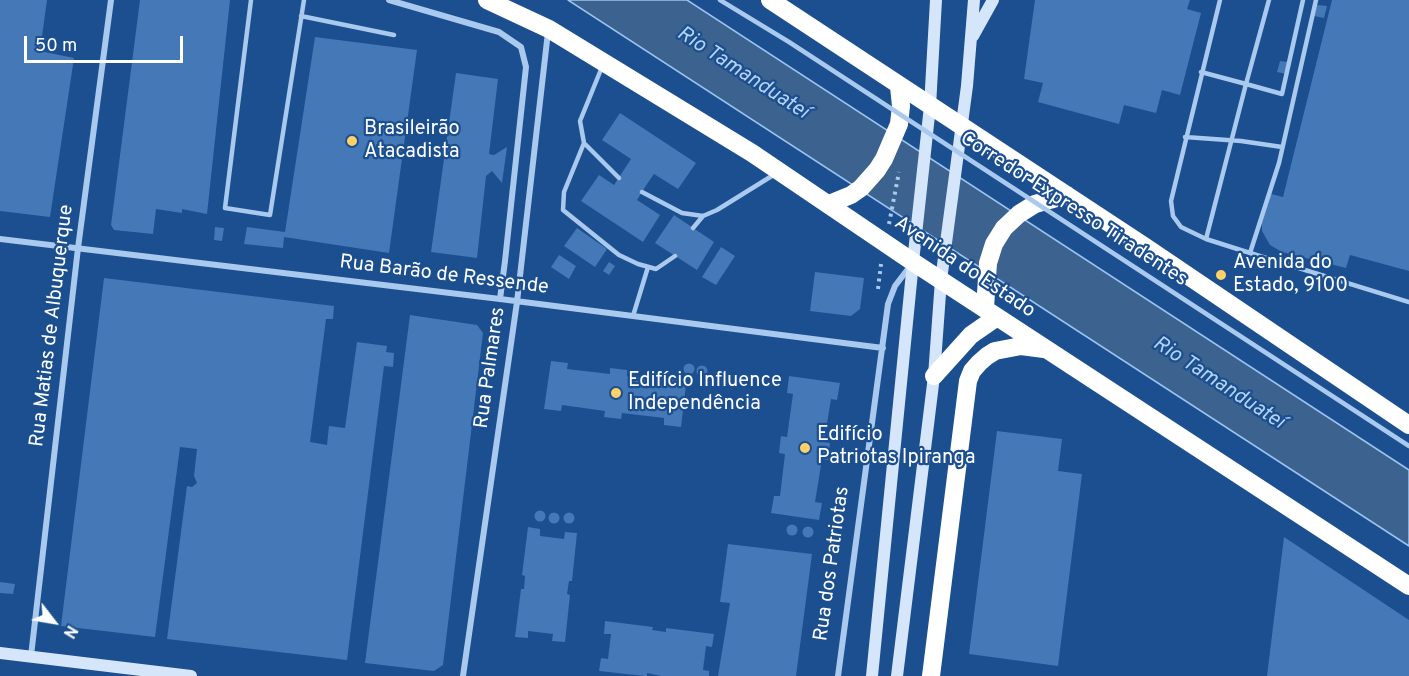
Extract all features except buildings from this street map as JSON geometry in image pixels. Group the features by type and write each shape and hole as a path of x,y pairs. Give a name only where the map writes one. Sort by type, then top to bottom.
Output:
{"highway":[{"name":"Avenida do Estado","path":"487,0 549,29 780,171 913,262 1409,586"},
{"path":"770,0 1199,282 1409,425"},
{"path":"829,204 851,195 878,170 899,124 901,106 899,86"},
{"path":"934,376 991,313 988,263 994,244 1004,228 1019,214 1035,204 1067,195"},
{"path":"931,676 968,381 972,371 995,351 1022,346 1048,351"}],"main road":[{"path":"872,676 930,106 936,0"},
{"path":"897,676 934,376 941,280 963,127 974,0"},
{"path":"971,40 993,0"},
{"path":"0,652 191,676"}],"street":[{"name":"Rua Matias de Albuquerque","path":"31,656 78,248 111,0"},
{"path":"389,0 499,32 521,47 525,67 500,299"},
{"name":"Rua Palmares","path":"463,676 517,302 549,29"},
{"name":"Rua Barão de Ressende","path":"0,239 883,348"},
{"name":"Rua dos Patriotas","path":"838,676 888,304 895,286 913,262"}],"lane":[{"path":"251,0 225,208 270,214 304,0"},
{"name":"Corredor Expresso Tiradentes","path":"720,0 1409,446"},
{"path":"1220,0 1185,136 1171,201 1173,216 1181,227 1206,239 1409,302"},
{"path":"1206,239 1269,0"},
{"path":"1201,72 1282,94 1303,0"},
{"path":"1250,253 1282,147 1316,0"},
{"path":"301,15 394,35"},
{"path":"604,62 580,122 584,143 564,192 564,210 619,255 656,269 675,256"},
{"path":"1185,136 1282,147"},
{"path":"584,143 619,178"},
{"path":"693,228 703,216 717,210 780,171"},
{"path":"642,192 682,213 703,216"},
{"path":"632,317 648,267"}],"water":[{"name":"Rio Tamanduateí","path":"568,0 687,0 1409,470 1409,546"}],"place":[{"name":"Brasileirão Atacadista","path":"352,141"},
{"name":"Avenida do Estado, 9100","path":"1221,275"},
{"name":"Edifício Influence Independência","path":"616,393"},
{"name":"Edifício Patriotas Ipiranga","path":"805,448"}]}
